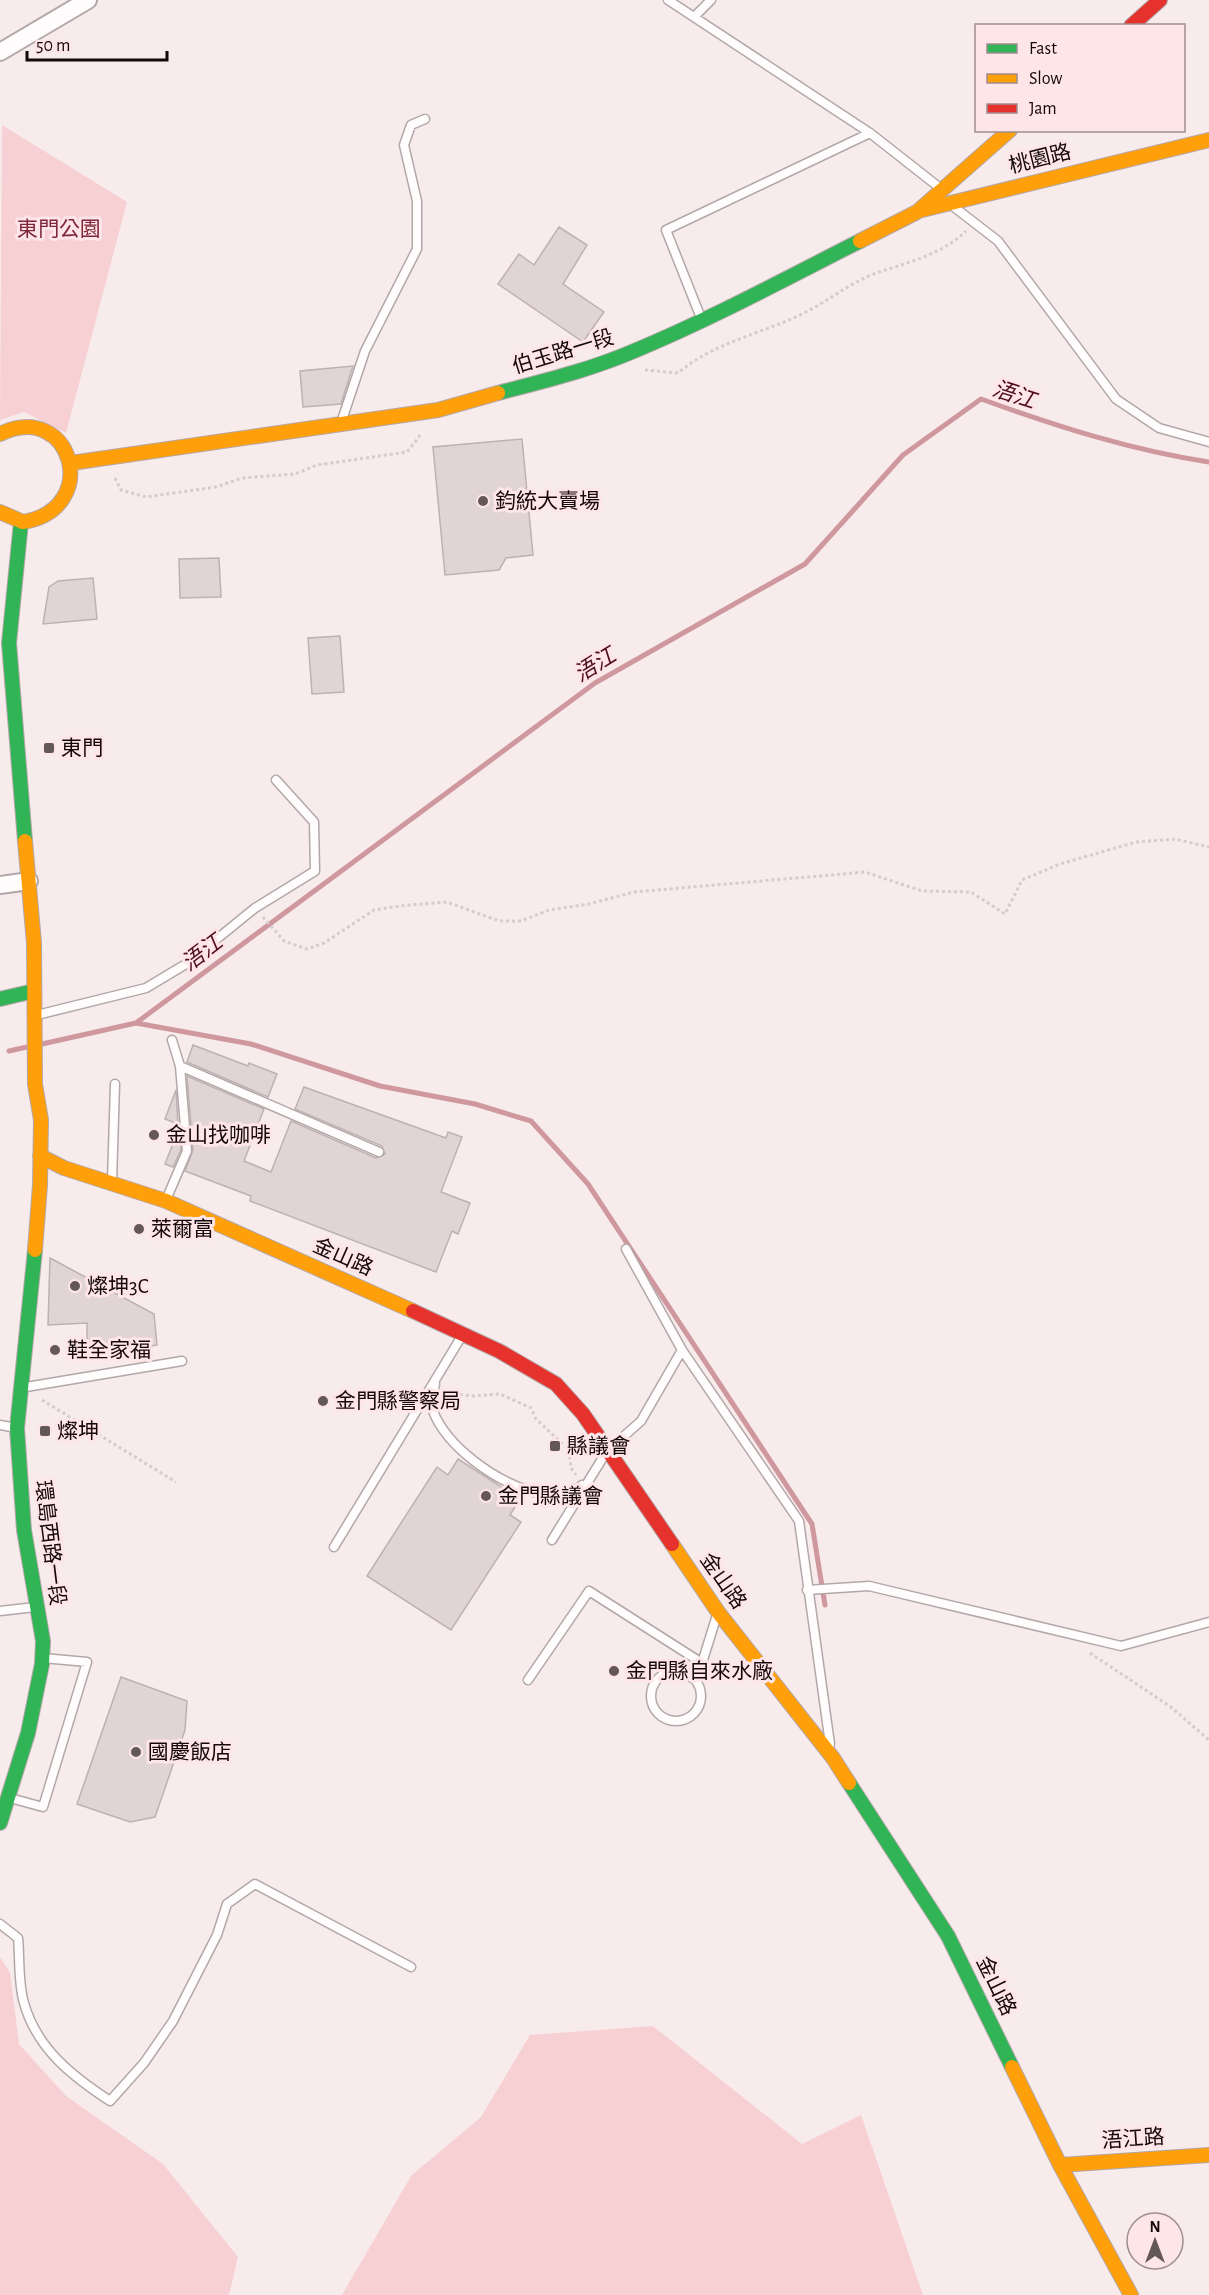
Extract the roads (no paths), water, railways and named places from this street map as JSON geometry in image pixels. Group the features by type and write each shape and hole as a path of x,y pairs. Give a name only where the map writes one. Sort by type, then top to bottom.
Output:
{"main road":[{"path":"1133,24 1160,0"},
{"name":"伯玉路一段","path":"71,463 422,413 574,372 632,352 702,321 917,212 1008,132"},
{"name":"桃園路","path":"917,212 1209,140"},
{"path":"0,434 16,428 30,427 45,431 57,438 66,450 71,463 72,477 62,502 39,518 21,522 0,512"},
{"path":"21,522 4,644 29,881 34,1016"},
{"path":"0,999 34,991"},
{"name":"環島西路一段","path":"0,1823 34,1708 43,1658 43,1641 24,1530 16,1428 23,1388 40,1156 41,1120 35,1084 34,1016"},
{"name":"金山路","path":"40,1156 64,1168 166,1201 464,1334 556,1384 583,1414 718,1612 832,1758 948,1936 1060,2165 1131,2295"},
{"name":"浯江路","path":"1060,2165 1209,2155"}],"street":[{"path":"0,52 88,0"},
{"path":"0,885 29,881"}],"lane":[{"path":"668,0 870,133 942,190"},
{"path":"695,16 711,0"},
{"path":"341,423 365,351 417,249 417,201 404,145 411,125 425,119"},
{"path":"702,321 666,230 870,133"},
{"path":"948,203 998,241 1116,399 1159,428 1209,442"},
{"path":"34,1016 146,988 186,964 255,908 315,871 314,822 276,780"},
{"path":"166,1201 187,1151 180,1066 172,1040"},
{"path":"180,1066 379,1152"},
{"path":"112,1182 115,1084"},
{"path":"626,1249 682,1350 799,1521 832,1758"},
{"path":"334,1547 464,1334"},
{"path":"552,1540 607,1451 641,1421 682,1350"},
{"path":"23,1388 182,1361"},
{"path":"435,1380 432,1409 450,1437 471,1458 507,1482 532,1492 559,1495 571,1494 587,1481"},
{"path":"0,1425 16,1428"},
{"path":"807,1590 869,1586 1121,1646 1209,1622"},
{"path":"528,1680 588,1591 702,1663"},
{"path":"0,1611 36,1607"},
{"path":"692,1678 702,1663 718,1612"},
{"path":"8,1797 44,1807 87,1662 43,1658"},
{"path":"670,1672 686,1674 692,1678 700,1692 700,1701 692,1715 676,1721 661,1716 655,1711 651,1696 656,1681 670,1672"},
{"path":"0,1924 18,1938 24,2002 34,2030 55,2059 81,2082 110,2101 144,2063 173,2021 217,1935 227,1904 255,1884 411,1967"}],"waterway":[{"name":"浯江","path":"42,1044 136,1023 595,683 805,564 903,455 981,399 1094,436 1151,451 1209,462"},
{"path":"136,1023 251,1044 380,1086 475,1104 531,1121 588,1184 812,1524 825,1605"},
{"name":"浯江","path":"9,1051 27,1047"}],"place":[{"name":"鈞統大賣場","path":"483,501"},
{"name":"東門","path":"49,748"},
{"name":"金山找咖啡","path":"154,1135"},
{"name":"萊爾富","path":"139,1229"},
{"name":"燦坤3C","path":"75,1286"},
{"name":"鞋全家福","path":"55,1350"},
{"name":"金門縣警察局","path":"323,1401"},
{"name":"燦坤","path":"45,1431"},
{"name":"縣議會","path":"555,1446"},
{"name":"金門縣議會","path":"486,1496"},
{"name":"金門縣自來水廠","path":"614,1671"},
{"name":"國慶飯店","path":"136,1752"}],"park label":[{"name":"東門公園","path":"59,229"}]}
